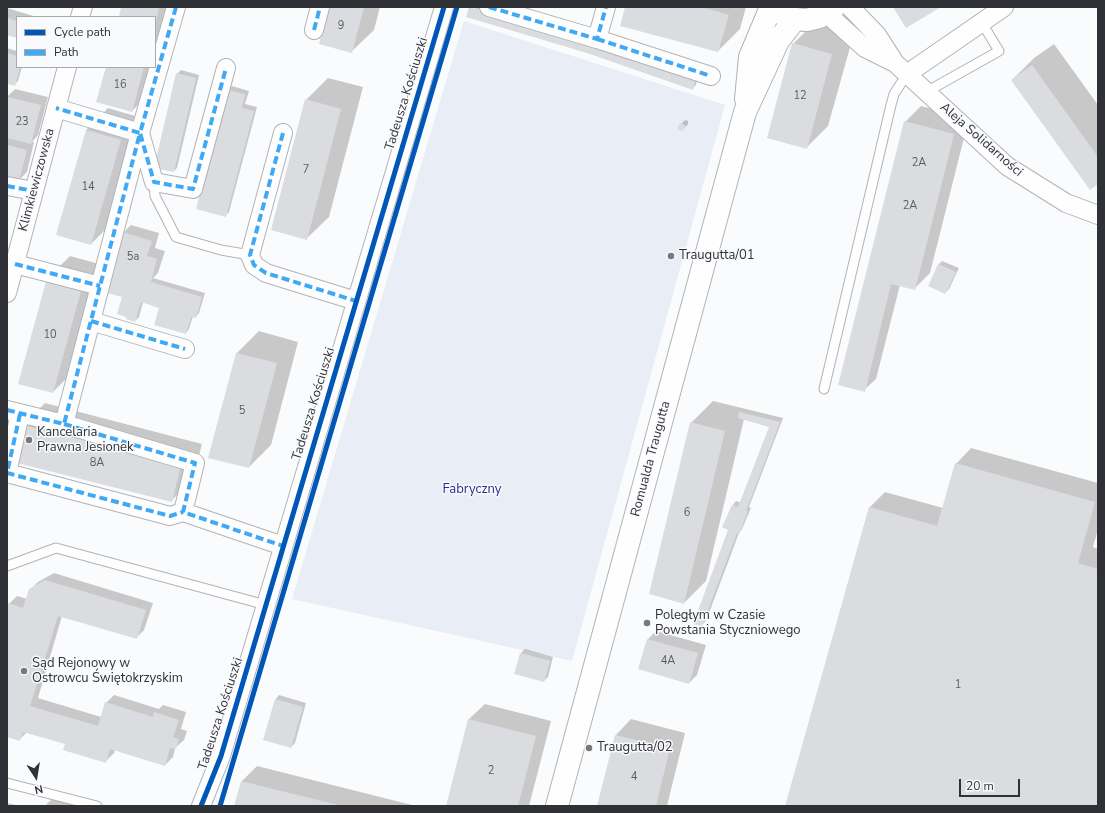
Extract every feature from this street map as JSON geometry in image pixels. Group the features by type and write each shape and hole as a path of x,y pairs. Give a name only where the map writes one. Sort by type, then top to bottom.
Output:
{"main road":[{"path":"772,7 784,15 795,19 807,20 830,10"},
{"name":"Romualda Traugutta","path":"745,112 750,57 772,7"},
{"name":"Romualda Traugutta","path":"557,806 745,112 778,41 795,19"}],"street":[{"path":"64,424 140,133 176,7"},
{"path":"314,30 320,7"},
{"name":"Tadeusza Kościuszki","path":"201,806 221,756 444,7"},
{"path":"489,7 711,76"},
{"path":"597,40 606,7"},
{"name":"Aleja Solidarności","path":"850,7 877,35 901,68 1007,166 1066,203 1098,216"},
{"path":"901,68 982,22 1004,7"},
{"name":"Aleja Solidarności","path":"830,10 865,48 901,68"},
{"name":"Klimkiewiczowska","path":"7,293 67,68"},
{"path":"140,133 154,182 193,189 226,68"},
{"path":"56,108 140,133"},
{"path":"283,133 250,255 254,265 266,273 356,302"},
{"path":"7,186 34,191"},
{"path":"15,264 100,286"},
{"path":"91,321 185,349"},
{"path":"183,512 195,463 64,424 13,412 7,473 170,516 183,512 283,546"}],"lane":[{"path":"926,92 999,51 982,22"},
{"path":"824,389 901,68"},
{"path":"154,182 156,196 176,236 221,250 250,255"},
{"path":"7,566 56,548 266,605"},
{"path":"7,783 96,806"}],"green space":[{"name":"Fabryczny","path":"464,21 725,105 572,661 292,599"}],"building":[{"path":"121,7 159,7 156,22 156,16 119,16"},
{"path":"328,7 364,7 352,53 319,44"},
{"path":"469,7 589,44 695,81 693,90 587,53 466,17"},
{"path":"625,7 701,7 729,15 718,52 620,26"},
{"path":"893,7 941,7 906,28"},
{"path":"7,18 16,21 16,38 7,35"},
{"path":"792,43 832,54 807,149 767,138"},
{"path":"7,53 16,56 16,68 20,68 15,86 7,84"},
{"path":"1032,65 1098,157 1098,184 1090,190 1011,80"},
{"path":"106,68 144,68 132,112 96,102"},
{"path":"176,73 196,78 174,172 154,168"},
{"path":"227,90 245,94 242,108 254,111 226,217 196,209"},
{"path":"7,97 41,105 31,144 7,138"},
{"path":"305,99 341,109 307,240 271,230"},
{"path":"904,121 954,134 915,290 891,284 865,392 838,385"},
{"path":"681,123 685,125 685,129 682,131 678,130 678,126"},
{"path":"86,130 121,140 91,245 56,235"},
{"path":"7,145 27,150 19,181 7,178"},
{"path":"122,232 152,241 147,256 157,259 151,282 202,297 196,318 191,317 186,334 154,325 159,308 141,302 135,322 117,314 122,297 104,292"},
{"path":"938,264 956,272 945,294 928,286"},
{"path":"47,278 82,287 53,393 18,384"},
{"path":"236,353 277,363 249,468 208,458"},
{"path":"739,412 780,422 746,511 748,511 739,534 737,533 702,626 693,624 728,530 722,527 732,505 738,507 769,427 738,418"},
{"path":"690,422 725,431 684,604 649,594"},
{"path":"22,425 181,465 172,502 13,462"},
{"path":"955,463 1095,502 1078,563 1098,569 1097,806 785,806 869,507 937,526"},
{"name":"Sąd Rejonowy w Ostrowcu Świętokrzyskim","path":"45,580 146,610 137,639 58,616 30,706 98,726 105,702 153,717 154,712 179,720 173,737 179,739 176,749 170,748 165,766 110,749 106,763 63,750 65,744 23,732 20,741 7,737 7,606 8,603 23,608 29,589"},
{"path":"647,639 698,653 689,684 638,669"},
{"path":"520,653 550,661 544,682 514,674"},
{"path":"275,699 303,707 291,748 263,740"},
{"path":"468,719 536,736 518,806 446,806"},
{"path":"615,735 670,748 656,806 597,806"},
{"path":"241,781 338,805 338,806 234,806"}],"marked path":[{"path":"176,7 140,133 154,182 193,189 226,68"},
{"path":"314,30 320,7"},
{"path":"489,7 597,39 606,7"},
{"path":"597,39 711,76"},
{"path":"7,410 64,424 140,133 56,108"},
{"path":"283,133 250,255 254,265 266,273 356,301"},
{"path":"7,186 34,191"},
{"path":"15,264 100,286"},
{"path":"91,321 185,349"},
{"path":"20,414 7,473 170,516 183,512"},
{"path":"64,424 195,463 183,512 283,546"}],"cycle path":[{"path":"201,806 221,756 444,7"},
{"path":"220,806 457,7"}],"place":[{"name":"Traugutta/01","path":"671,256"},
{"name":"Kancelaria Prawna Jesionek","path":"29,440"},
{"name":"Poległym w Czasie Powstania Styczniowego","path":"647,623"},
{"name":"Sąd Rejonowy w Ostrowcu Świętokrzyskim","path":"24,671"},
{"name":"Traugutta/02","path":"589,748"}]}
